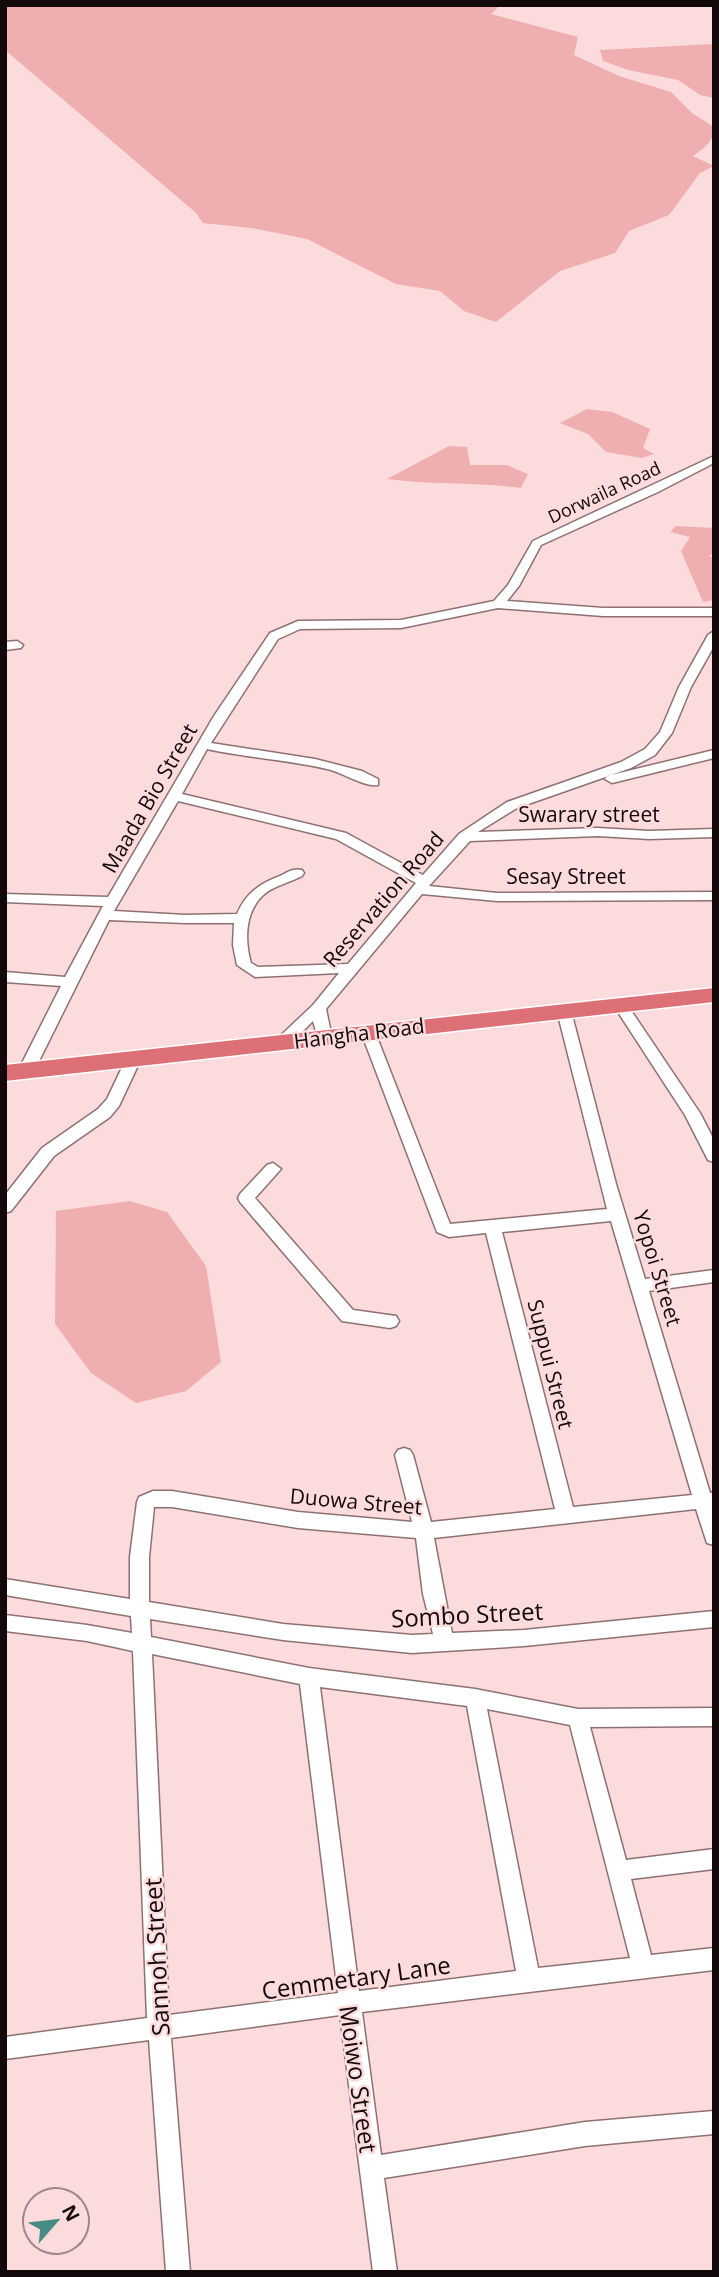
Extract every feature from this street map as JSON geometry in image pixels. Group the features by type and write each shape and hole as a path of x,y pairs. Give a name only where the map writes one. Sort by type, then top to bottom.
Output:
{"highway":[{"name":"Hangha Road","path":"5,1073 714,995"}],"street":[{"name":"Dorwaila Road","path":"498,604 513,586 537,543 654,490 714,459"},
{"name":"Maada Bio Street","path":"27,1069 109,908 253,663 274,636 298,625 365,625 421,621 498,604 603,612 714,612"},
{"path":"632,769 662,739 714,635"},
{"path":"699,663 714,666"},
{"path":"204,745 314,764 373,782"},
{"path":"632,769 714,754"},
{"name":"Reservation Road","path":"282,1043 318,1008 464,837 484,822 509,817 632,769"},
{"path":"175,796 341,836 422,885"},
{"name":"Swarary street","path":"464,837 573,833 714,833"},
{"path":"297,873 256,894 239,931 244,965 251,971 353,968"},
{"name":"Sesay Street","path":"422,885 497,897 714,895"},
{"path":"5,898 109,908 185,919 243,918"},
{"path":"5,977 69,982"},
{"path":"621,1006 692,1113 714,1156"},
{"path":"318,1008 324,1038"},
{"name":"Yopoi Street","path":"564,1011 617,1214 709,1501 714,1537"},
{"path":"368,1032 406,1127 440,1226 449,1231 617,1214"},
{"path":"5,1207 48,1152 104,1114 114,1102 133,1059"},
{"path":"273,1169 246,1198 348,1316 390,1321"},
{"name":"Suppui Street","path":"492,1225 566,1515"},
{"path":"640,1286 714,1276"},
{"path":"404,1455 424,1531 444,1642"},
{"name":"Duowa Street","path":"140,1610 137,1560 139,1538 149,1500 193,1502 298,1520 424,1531 709,1501"},
{"name":"Sombo Street","path":"5,1587 338,1639 412,1644 524,1638 714,1619"},
{"name":"Sannoh Street","path":"140,1610 159,2030 178,2272"},
{"path":"5,1623 87,1633 309,1677 475,1698 578,1718 714,1717"},
{"name":"Moiwo Street","path":"309,1677 343,1937 348,2004 385,2272"},
{"path":"475,1698 529,1979"},
{"path":"578,1718 643,1967"},
{"path":"618,1871 714,1859"},
{"name":"Cemmetary Lane","path":"5,2048 159,2030 529,1979 714,1959"},
{"path":"371,2168 585,2134 714,2122"}],"shaded area":[{"path":"5,5 500,5 491,14 578,37 574,55 619,76 671,92 692,113 714,127 710,141 693,156 714,166 700,173 669,215 629,231 615,253 560,271 496,322 464,311 440,291 396,284 307,239 251,228 203,223 195,212 5,50"},
{"path":"714,44 714,98 700,95 678,80 628,70 603,61 600,50"},
{"path":"587,409 612,412 650,429 643,448 654,454 642,458 606,452 588,434 560,423"},
{"path":"449,446 467,447 470,465 507,465 528,474 521,488 387,479"},
{"path":"676,526 714,528 714,552 709,556 714,558 714,600 703,602 681,551 690,537 670,532"},
{"path":"130,1201 167,1212 206,1266 221,1362 186,1391 136,1403 91,1373 55,1324 56,1211"}]}
